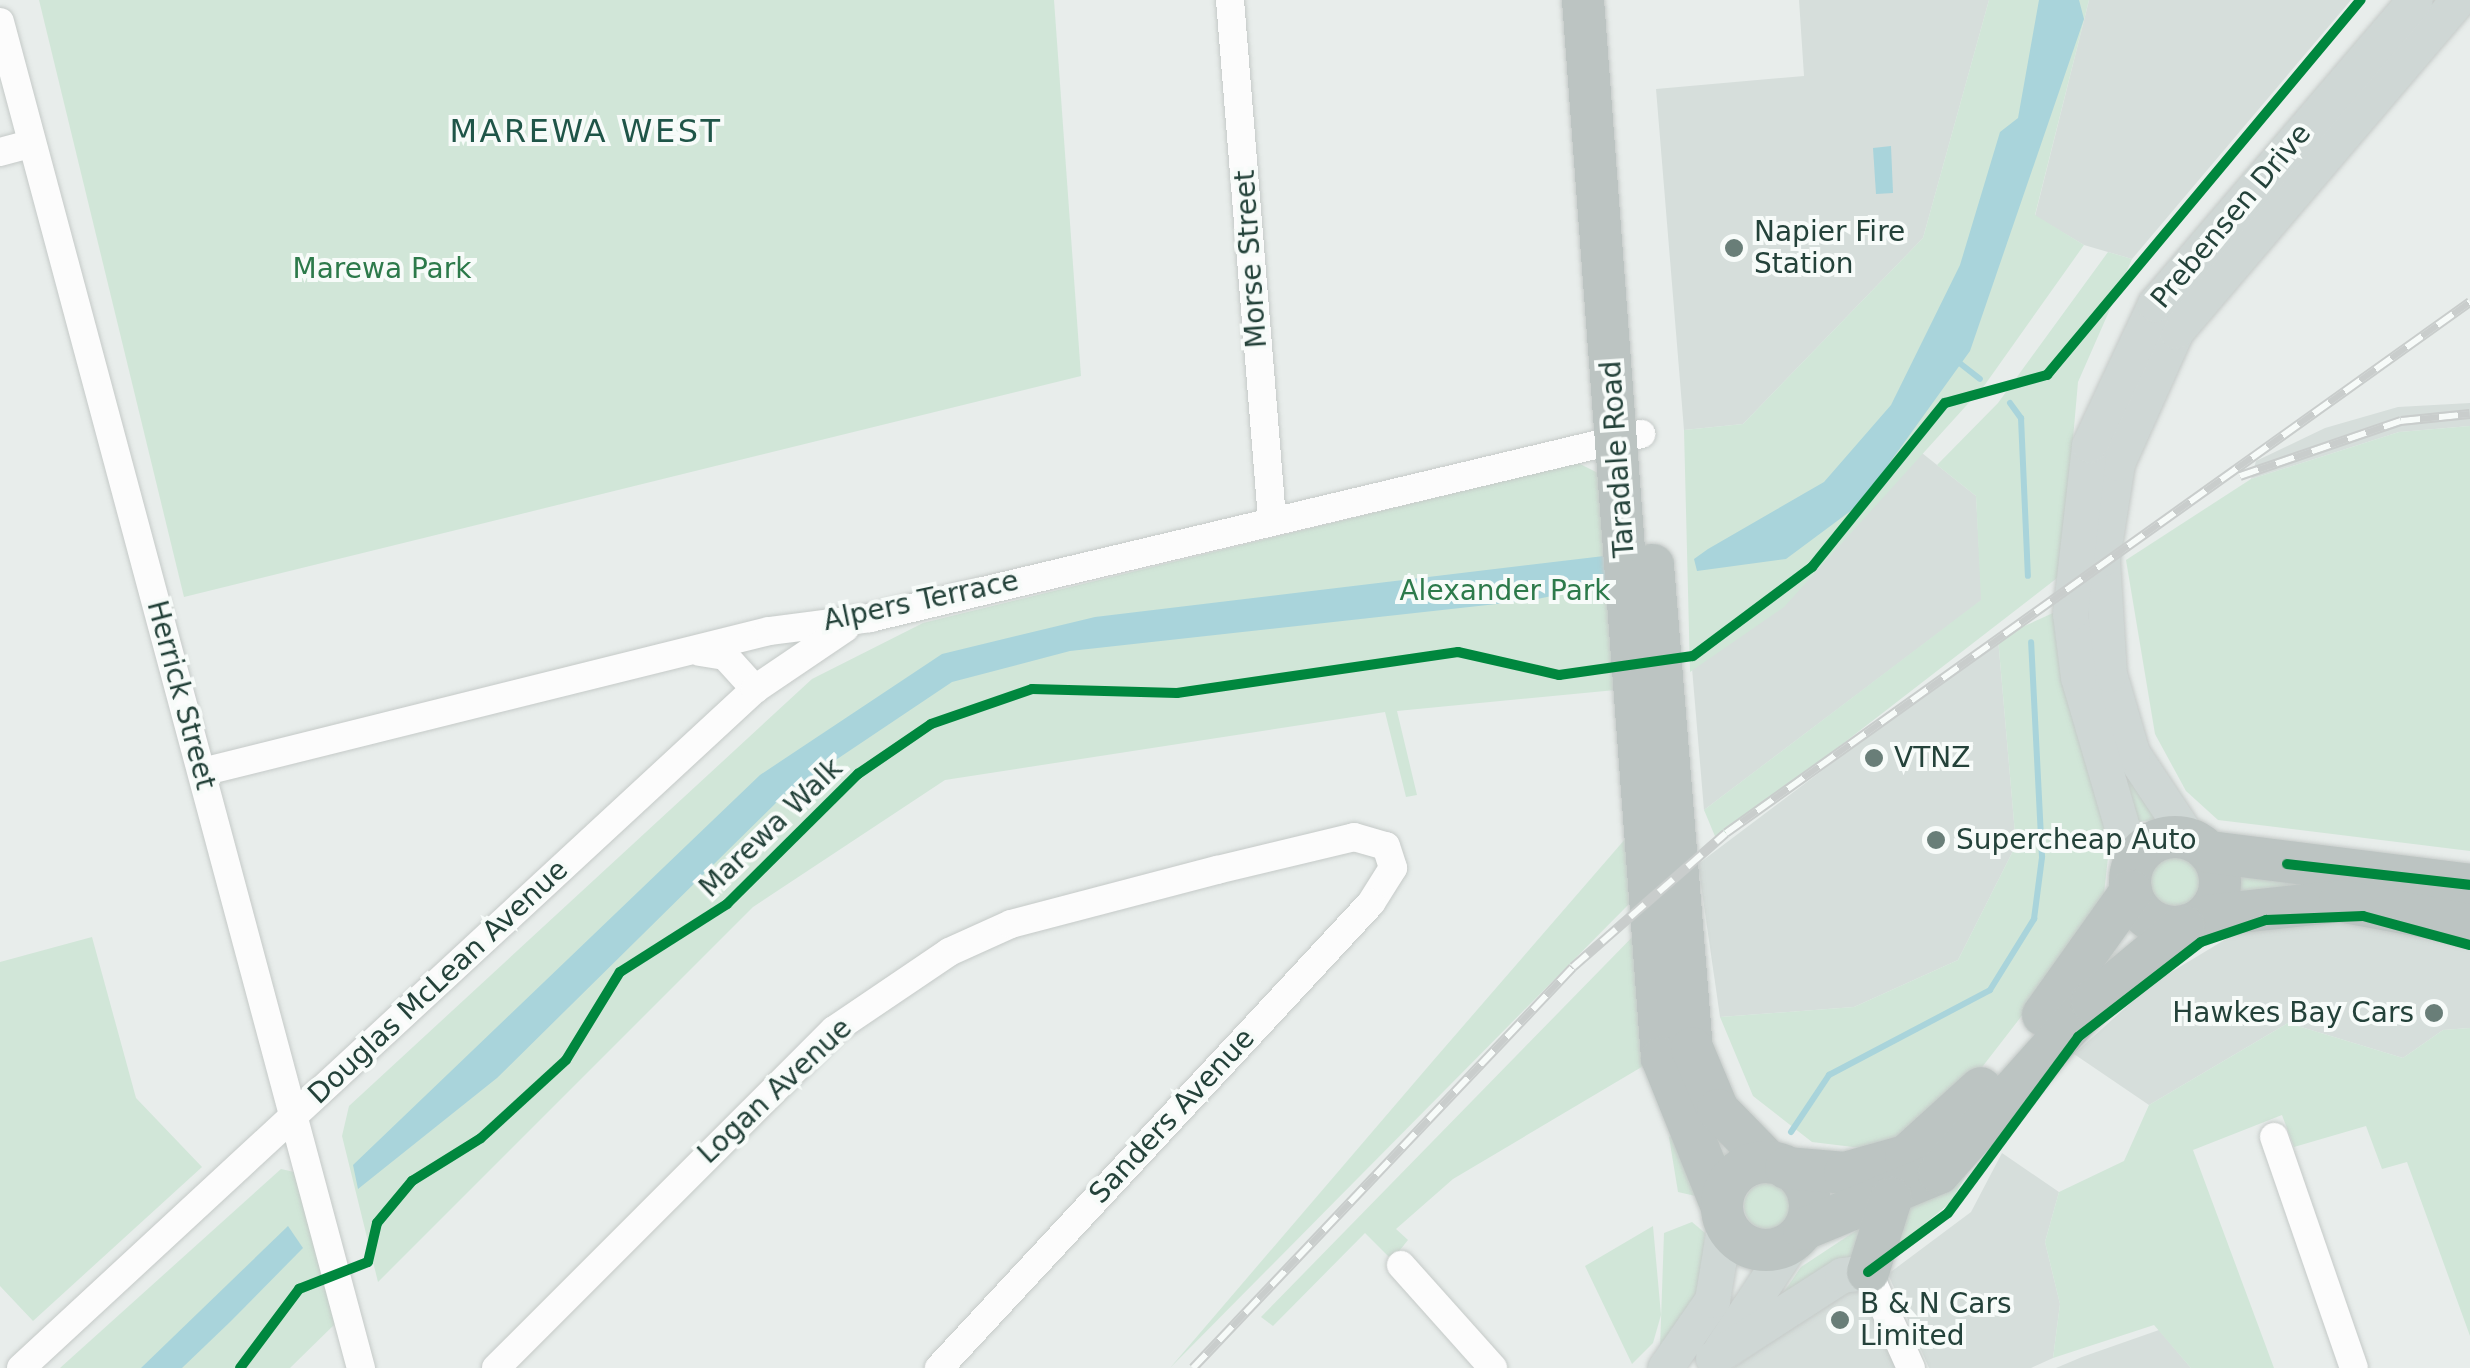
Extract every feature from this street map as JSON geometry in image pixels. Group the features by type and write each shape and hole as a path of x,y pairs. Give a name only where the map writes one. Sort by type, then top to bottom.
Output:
{"highway":[{"name":"Taradale Road","path":"1584,0 1692,1048 1718,1110 1778,1164"},
{"name":"Taradale Road","path":"1606,0 1662,1058 1724,1214"},
{"path":"2200,846 2220,879 2194,921 2064,1031 1964,1152 1890,1200 1798,1236 1748,1246 1724,1214 1738,1174 1778,1164 1845,1173 1930,1141 2069,987 2150,844 2200,846 2470,885"},
{"path":"2132,878 2145,915 2194,921 2340,901 2470,925"},
{"path":"1778,1164 1810,1202 1798,1236"},
{"path":"1868,1272 1890,1200"}],"main road":[{"name":"Prebensen Drive","path":"2132,878 2078,677 2070,613 2088,445 2155,304 2415,0"},
{"name":"Prebensen Drive","path":"2200,846 2132,753 2104,648 2104,515 2117,463 2176,331 2458,0"},
{"path":"1665,1368 1712,1300 1724,1214"},
{"path":"1708,1363 1798,1236"},
{"path":"1708,1363 1842,1274 1868,1272"}],"street":[{"name":"Morse Street","path":"1230,0 1272,519"},
{"name":"Herrick Street","path":"0,22 361,1368"},
{"path":"0,152 30,144"},
{"name":"Alpers Terrace","path":"202,772 700,652 870,618 1629,435"},
{"name":"Douglas McLean Avenue","path":"20,1368 755,689 806,647 870,618"},
{"path":"700,652 725,656 755,689"},
{"name":"Logan Avenue","path":"496,1368 834,1030 949,952 1011,924 1354,837 1374,838 1392,858"},
{"name":"Sanders Avenue","path":"940,1368 1371,903 1392,858"},
{"path":"2274,1137 2354,1368"},
{"path":"1402,1264 1493,1368"},
{"path":"1868,1272 1911,1368"}],"shaded area":[{"path":"1799,0 1989,0 1923,238 1743,424 1684,430 1656,89 1804,76"},
{"path":"2089,0 2351,0 2132,259 2084,245 2035,216"},
{"path":"2470,403 2470,426 2399,432 2251,479 2256,461 2325,428 2398,407"},
{"path":"1922,453 1976,496 1982,600 1704,810 1692,668"},
{"path":"1998,638 2016,845 1958,960 1854,1007 1720,1017 1698,864"},
{"path":"2377,918 2470,941 2470,1028 2443,1030 2403,1058 2288,1023 2149,1105 2074,1054 2153,983 2236,933"},
{"path":"2002,1153 2059,1192 2045,1242 2060,1304 2053,1358 2031,1368 1929,1368 1888,1274 1971,1212"},
{"name":"B & N Cars Limited","path":"1857,1284 1904,1368 1733,1368"},
{"path":"2159,1330 2191,1368 2056,1368 2082,1357"}],"green space":[{"name":"Marewa Park","path":"39,0 1054,0 1081,376 184,597"},
{"path":"1989,0 2089,0 2035,215 2084,245 1984,386 1784,607 1690,672 1684,430 1743,424 1923,238"},
{"path":"2108,252 2132,259 2078,382 2061,575 1717,841 1704,810 1981,600 1976,496 1937,465 1998,403"},
{"path":"2470,426 2470,851 2218,820 2186,791 2155,734 2126,560 2251,479 2399,432"},
{"name":"Alexander Park","path":"1578,463 1606,477 1626,689 1397,711 1417,795 1406,797 1385,712 945,780 753,907 378,1282 342,1136 349,1106 812,679 923,623"},
{"path":"2053,613 2110,839 2102,912 1959,1097 1878,1150 1812,1142 1753,1096 1720,1017 1854,1007 1958,960 2016,845 1998,638"},
{"path":"2118,756 2156,820 2134,822"},
{"path":"1626,838 1629,904 1170,1368 1432,1062"},
{"path":"2173,856 2192,863 2199,882 2192,901 2173,908 2154,901 2147,882 2154,863"},
{"path":"2240,875 2383,888 2237,895"},
{"path":"1646,923 1645,1065 1453,1179 1396,1229 1408,1240 1392,1260 1365,1233 1273,1326 1261,1317"},
{"path":"92,937 136,1098 202,1167 33,1321 0,1286 0,962"},
{"path":"2288,1023 2403,1058 2443,1030 2470,1028 2470,1336 2407,1162 2382,1169 2366,1126 2294,1147 2282,1115 2193,1150 2274,1368 2191,1368 2154,1325 2053,1358 2060,1304 2045,1242 2059,1192 2124,1161 2149,1105"},
{"path":"1672,1135 1700,1197 1678,1192 1669,1137"},
{"path":"1971,1166 1951,1202 1882,1259 1894,1217"},
{"path":"281,1169 294,1172 338,1321 290,1368 60,1368"},
{"path":"1767,1183 1783,1190 1790,1206 1783,1222 1767,1229 1751,1222 1744,1206 1751,1190"},
{"path":"1692,1222 1705,1233 1699,1298 1660,1349 1664,1233"},
{"path":"1653,1226 1661,1315 1653,1343 1632,1364 1585,1266"},
{"path":"1863,1226 1856,1261 1760,1327 1801,1267"}],"water":[{"path":"2039,0 2079,0 2084,19 1970,351 1860,504 1786,559 1697,571 1694,559 1708,549 1824,482 1891,405 1960,265 2000,132 2018,118"},
{"path":"1891,146 1893,193 1876,194 1873,148"},
{"path":"1604,556 1607,585 1532,600 1070,651 952,682 785,794 497,1078 358,1189 353,1165 760,775 942,654 1095,617"},
{"path":"288,1226 303,1248 230,1322 182,1368 141,1368"}],"waterway":[{"path":"1957,361 1980,379"},
{"path":"2010,403 2021,418 2028,576"},
{"path":"1791,1132 1829,1075 1990,990 2034,919 2042,857 2031,642"}],"railway":[{"path":"1193,1368 1573,967 1726,833 2470,302"},
{"path":"2240,476 2401,421 2470,414"}],"cycle path":[{"name":"Marewa Walk","path":"240,1368 299,1289 368,1262 377,1223 412,1181 481,1138 566,1060 620,972 727,904 858,774 931,724 1032,689 1177,693 1458,652 1559,675 1693,656 1812,567 1945,403 2047,375 2361,0"},
{"path":"2287,864 2470,885"},
{"path":"1868,1272 1948,1213 2078,1037 2201,942 2266,920 2363,916 2470,945"}],"place":[{"name":"Napier Fire Station","path":"1734,248"},
{"name":"VTNZ","path":"1874,758"},
{"name":"Supercheap Auto","path":"1936,840"},
{"name":"Hawkes Bay Cars","path":"2434,1013"},
{"name":"B & N Cars Limited","path":"1840,1320"}],"district":[{"name":"MAREWA WEST","path":"586,131"}]}
